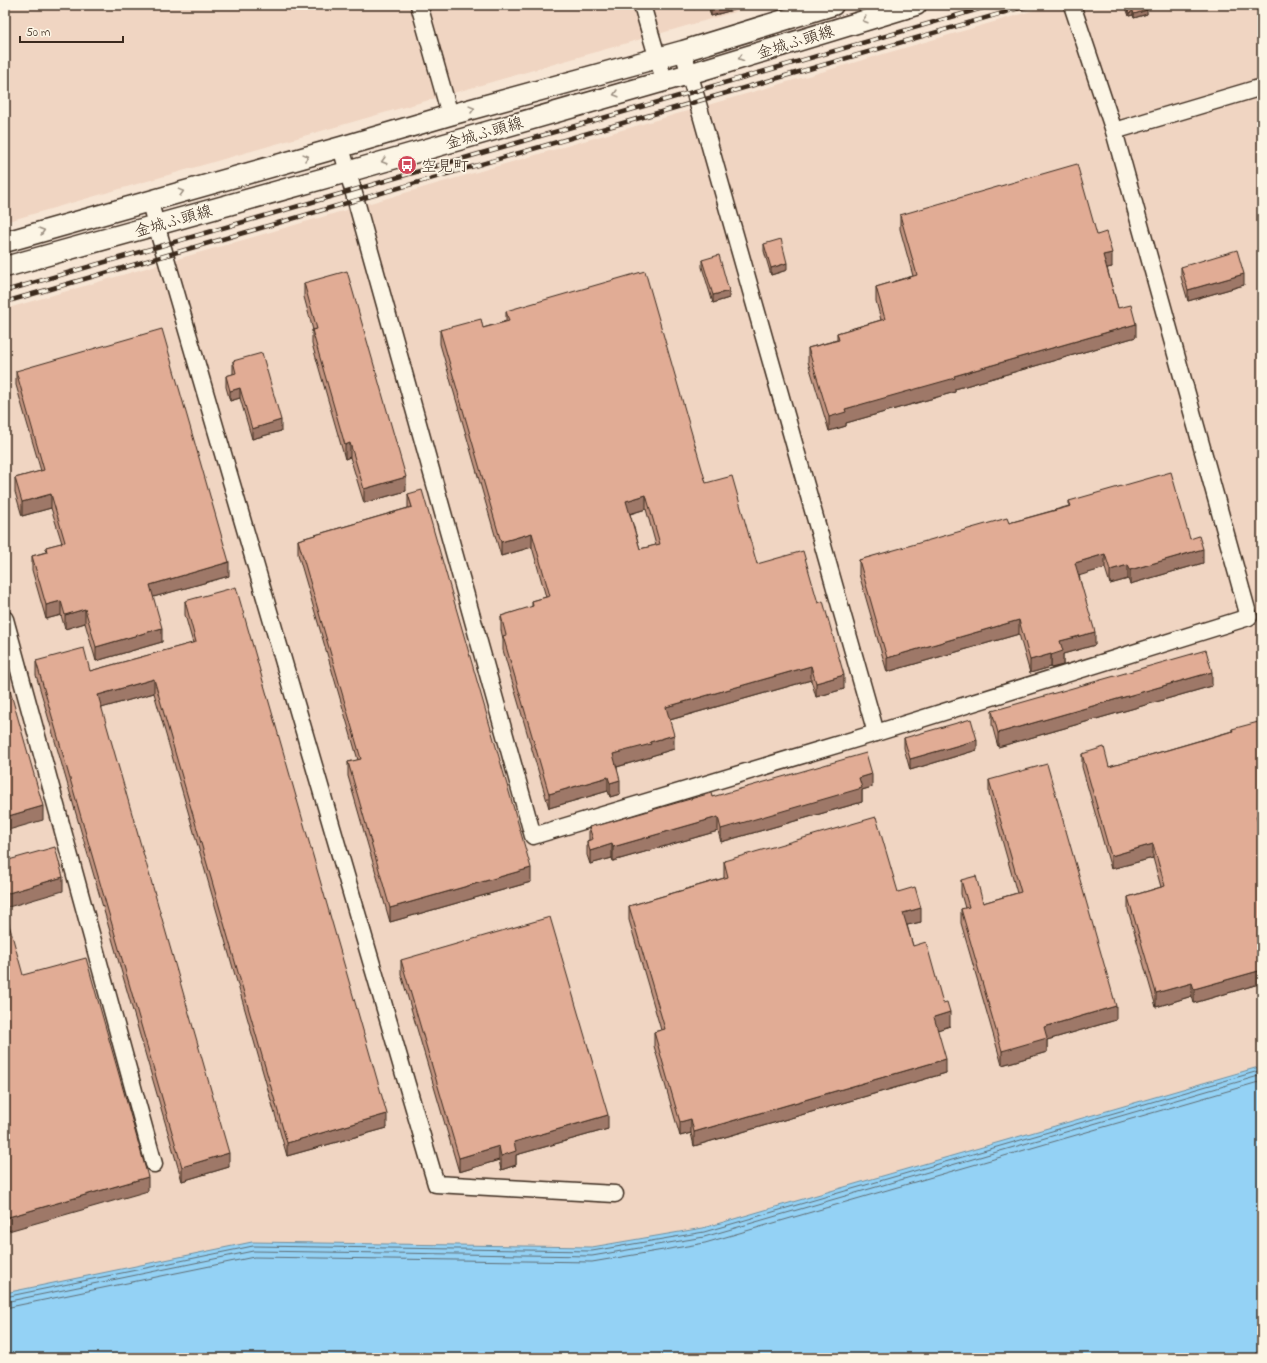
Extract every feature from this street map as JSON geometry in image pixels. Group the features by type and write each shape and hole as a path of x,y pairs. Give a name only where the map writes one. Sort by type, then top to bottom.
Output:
{"main road":[{"name":"金城ふ頭線","path":"5,242 150,200 341,148 450,115 683,51 833,5"},
{"name":"金城ふ頭線","path":"5,267 347,172 689,74 916,5"}],"street":[{"path":"418,5 450,115"},
{"path":"642,5 664,80"},
{"path":"341,148 533,836 876,733 1250,617 1114,130 1072,5"},
{"path":"683,51 876,733"},
{"path":"1114,130 1262,87"},
{"path":"150,200 156,225 436,1184 615,1194"},
{"path":"5,619 154,1164"}],"shaded area":[{"path":"5,5 759,5 5,222"},
{"path":"1052,5 1262,5 1262,1066 703,1228 592,1247 5,1293 5,309"}],"water":[{"path":"1262,1066 1262,1358 5,1358 5,1293 252,1242 592,1247 703,1228"}],"building":[{"path":"1127,5 1146,5 1147,10 1134,14 1133,11 1129,13"},
{"path":"1077,164 1097,235 1106,232 1112,253 1103,255 1118,308 1131,305 1136,324 845,409 846,412 829,417 808,348 839,340 837,333 885,319 876,287 917,275 900,215"},
{"path":"781,239 787,263 771,268 764,244"},
{"path":"1237,250 1244,274 1188,290 1181,267"},
{"path":"719,255 729,291 713,295 702,260"},
{"path":"347,271 406,477 364,489 350,443 345,445 312,330 317,329 304,283"},
{"path":"645,271 706,483 732,476 757,564 803,551 818,603 823,601 844,675 816,683 811,666 666,707 674,735 650,742 651,744 613,754 620,780 610,783 608,777 549,794 503,636 506,635 501,616 533,606 532,601 550,596 532,533 501,542 440,330 481,319 483,328 509,321 506,311","holes":["646,495 660,544 640,549 626,501"]},
{"path":"162,329 229,562 150,585 162,628 96,647 85,609 65,615 61,601 46,605 32,556 47,552 46,547 65,542 51,494 22,502 15,478 44,470 16,371"},
{"path":"262,353 281,420 252,429 240,388 230,391 226,376 236,373 233,361"},
{"path":"1171,472 1190,539 1199,536 1203,549 1130,570 1128,565 1110,570 1105,554 1075,563 1095,632 1060,641 1063,651 1030,660 1019,620 887,658 859,560 1007,518 1009,523 1071,506 1069,501"},
{"path":"422,490 531,868 390,908 348,762 361,759 298,540 412,507 408,494"},
{"path":"236,587 387,1114 287,1143 154,679 98,695 229,1153 182,1167 36,661 84,648 90,671 196,642 185,601"},
{"path":"1206,650 1212,672 998,733 992,711"},
{"path":"5,673 43,806 5,817"},
{"path":"971,719 977,740 910,759 904,738"},
{"path":"1262,721 1262,814 1256,816 1262,837 1262,970 1194,989 1192,983 1156,993 1128,897 1165,886 1153,844 1111,856 1082,754 1104,747 1109,767 1233,731 1232,729"},
{"path":"866,753 872,774 859,778 862,788 721,829 718,817 613,847 612,844 590,851 587,841 593,839 589,827 711,793 712,797"},
{"path":"1047,764 1116,1006 1044,1027 1047,1038 1002,1051 961,909 969,907 961,880 976,876 983,903 1021,892 989,780"},
{"path":"876,817 898,892 915,887 921,908 903,913 913,946 926,942 943,1003 947,1002 950,1012 934,1017 946,1059 694,1132 691,1119 680,1122 654,1032 665,1029 629,906 728,877 724,861"},
{"path":"55,847 63,877 5,894 5,861"},
{"path":"5,910 23,975 86,958 148,1177 5,1218"},
{"path":"550,917 608,1115 514,1142 516,1151 501,1156 499,1146 459,1158 401,960"}],"railway":[{"path":"5,291 993,5"},
{"path":"5,302 1030,5"}],"place":[{"name":"空見町","path":"407,165"}]}
